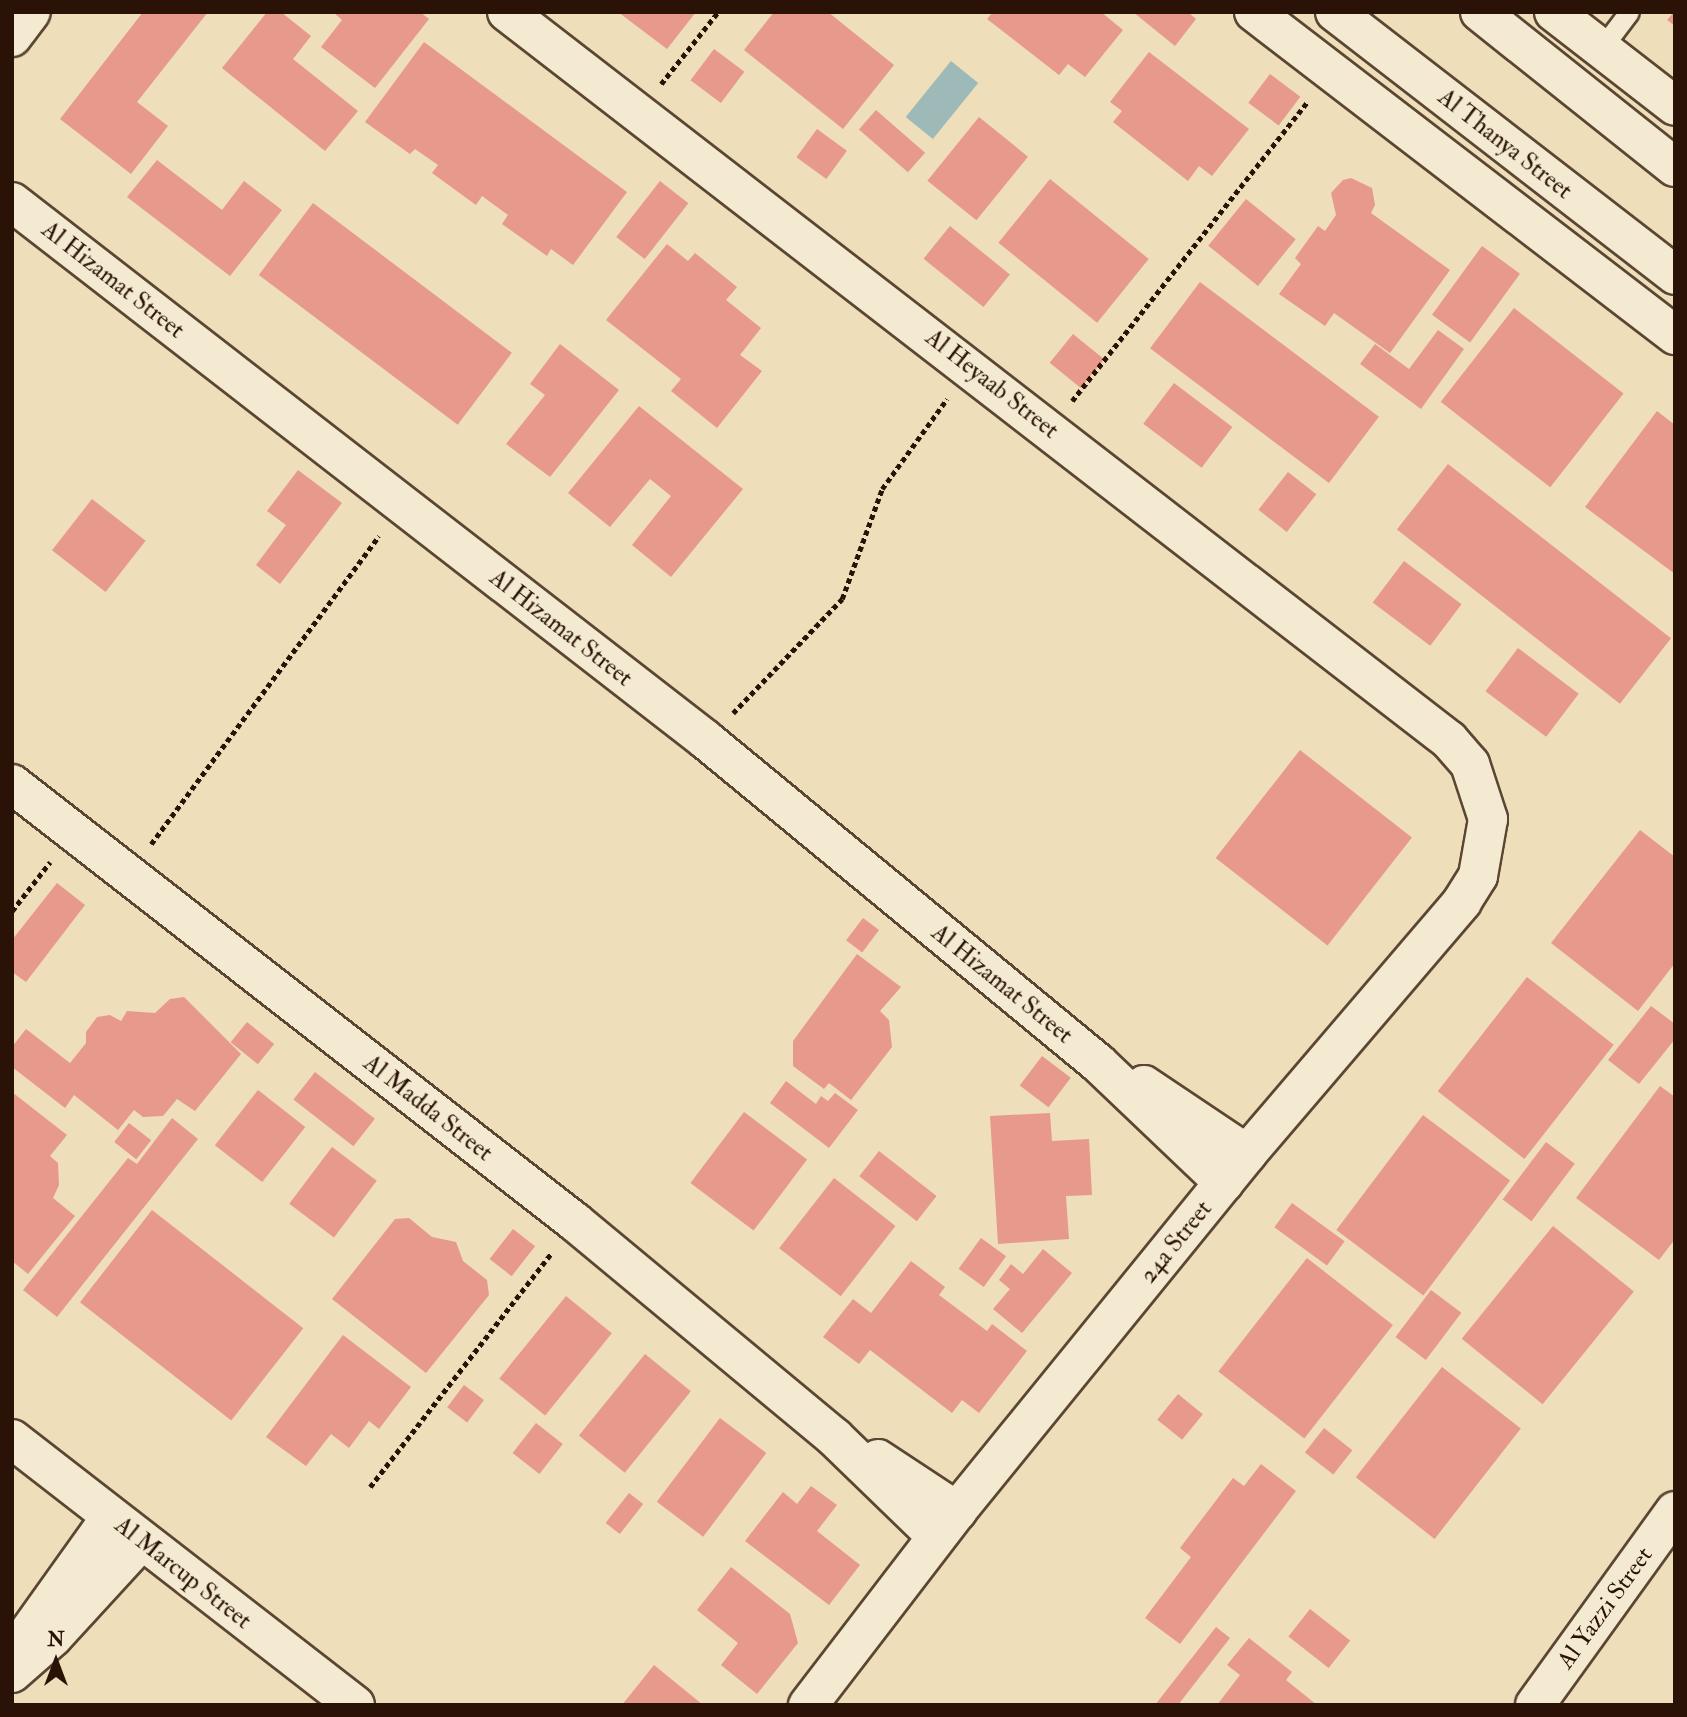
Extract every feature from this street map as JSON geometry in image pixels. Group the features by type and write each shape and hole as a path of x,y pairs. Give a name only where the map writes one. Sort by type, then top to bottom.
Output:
{"street":[{"path":"12,37 31,12"},
{"name":"Al Heyaab Street","path":"508,12 1449,740 1471,764"},
{"path":"1254,12 1333,69 1675,335"},
{"name":"Al Thanya Street","path":"1335,12 1675,275"},
{"path":"1480,12 1675,167"},
{"path":"1554,12 1675,106"},
{"name":"Al Hizamat Street","path":"12,202 706,740 1101,1066 1224,1183"},
{"name":"24a Street","path":"808,1705 947,1523 1247,1154 1462,902 1478,877 1488,819 1471,764"},
{"name":"Al Madda Street","path":"12,784 575,1222 838,1441 893,1467 947,1523"},
{"name":"Al Hizamat Street","path":"1101,1066 1156,1092 1247,1154"},
{"name":"Al Marcup Street","path":"12,1439 140,1542 355,1705"},
{"name":"Al Yazzi Street","path":"1535,1705 1675,1511"},
{"path":"12,1659 110,1518"},
{"path":"12,1673 52,1637 140,1542"}],"lane":[{"path":"1601,48 1629,12"}],"path":[{"path":"639,112 718,12"},
{"path":"1050,429 1333,69"},
{"path":"706,740 842,599 882,489 970,368"},
{"path":"128,875 402,504"},
{"path":"12,911 73,832"},
{"path":"370,1487 575,1222"}],"water":[{"path":"951,61 978,83 933,139 906,117"}],"building":[{"path":"143,12 208,12 137,102 168,126 131,174 60,119"},
{"path":"267,12 281,12 311,36 293,59 358,111 325,151 222,68"},
{"path":"333,12 420,12 429,19 375,88 321,47 342,20"},
{"path":"618,12 696,12 667,49"},
{"path":"774,12 828,12 894,65 843,129 744,50"},
{"path":"993,12 1101,12 1123,30 1085,77 1068,64 1059,75 987,19"},
{"path":"1133,12 1188,12 1196,19 1175,46"},
{"path":"1675,12 1675,26 1667,20"},
{"path":"424,42 627,192 573,265 551,249 547,256 502,224 508,215 482,196 476,205 432,173 438,165 415,149 410,154 365,122"},
{"path":"714,49 744,72 721,103 691,80"},
{"path":"1149,52 1249,129 1212,176 1199,166 1188,181 1113,122 1122,111 1110,102"},
{"path":"1270,74 1300,97 1279,126 1248,103"},
{"path":"876,110 925,153 908,172 859,130"},
{"path":"979,117 1028,157 976,220 927,181"},
{"path":"817,129 847,151 826,179 796,157"},
{"path":"157,160 222,210 244,181 282,210 230,276 127,197"},
{"path":"1351,178 1372,188 1375,205 1371,213 1450,270 1390,353 1334,313 1325,326 1279,294 1301,264 1295,258 1318,226 1325,231 1336,215 1331,193 1343,180"},
{"path":"1050,179 1149,259 1097,323 998,243"},
{"path":"660,181 688,203 645,259 616,237"},
{"path":"1246,199 1296,239 1258,286 1208,246"},
{"path":"313,203 512,353 458,425 259,275"},
{"path":"950,226 1010,274 983,307 924,259"},
{"path":"667,244 688,261 695,253 737,287 726,300 761,328 740,355 762,371 717,428 671,391 681,379 606,320"},
{"path":"1482,246 1520,274 1470,342 1432,315"},
{"path":"1200,282 1379,417 1329,483 1150,348"},
{"path":"1514,308 1624,394 1550,487 1441,402"},
{"path":"1438,330 1464,349 1421,409 1360,364 1375,344 1409,369"},
{"path":"1073,334 1104,359 1081,388 1050,363"},
{"path":"560,344 619,390 550,477 506,444 545,395 530,384"},
{"path":"1174,383 1232,427 1202,468 1143,424"},
{"path":"639,406 743,489 671,577 632,545 671,496 650,479 610,527 568,493"},
{"path":"1657,411 1675,425 1675,574 1585,507"},
{"path":"1448,464 1671,638 1620,704 1397,529"},
{"path":"298,470 342,503 280,584 256,565 286,525 267,511"},
{"path":"1288,472 1316,494 1287,532 1258,510"},
{"path":"92,499 146,541 106,592 52,550"},
{"path":"1404,561 1462,604 1430,646 1373,603"},
{"path":"1518,648 1579,694 1546,737 1486,691"},
{"path":"1300,750 1412,837 1328,945 1216,858"},
{"path":"1640,830 1675,857 1675,963 1638,1011 1551,943"},
{"path":"57,883 85,905 26,982 12,972 12,940"},
{"path":"863,918 879,930 862,952 846,940"},
{"path":"857,954 901,987 880,1011 889,1020 892,1047 851,1100 829,1083 824,1089 793,1066 793,1041"},
{"path":"1527,977 1614,1045 1524,1159 1438,1091"},
{"path":"184,997 241,1054 195,1111 177,1099 163,1116 143,1117 134,1110 118,1130 74,1095 65,1108 12,1067 12,1047 26,1029 70,1063 86,1043 86,1032 97,1017 110,1015 121,1021 127,1011 155,1013 170,999"},
{"path":"1651,1006 1675,1024 1675,1039 1639,1084 1608,1060"},
{"path":"247,1022 274,1044 258,1064 231,1042"},
{"path":"1042,1056 1071,1078 1048,1107 1020,1086"},
{"path":"315,1072 375,1119 353,1146 293,1100"},
{"path":"786,1081 816,1104 821,1096 828,1101 835,1093 858,1110 829,1148 770,1103"},
{"path":"1660,1086 1675,1097 1675,1239 1659,1260 1576,1198"},
{"path":"258,1090 305,1127 262,1182 215,1145"},
{"path":"12,1092 67,1135 50,1156 58,1163 59,1185 53,1198 75,1216 28,1274 12,1261"},
{"path":"744,1112 807,1160 754,1231 690,1183"},
{"path":"1050,1113 1052,1141 1089,1139 1092,1195 1066,1196 1069,1239 998,1244 990,1116"},
{"path":"1423,1115 1510,1181 1423,1296 1336,1230"},
{"path":"172,1118 198,1139 57,1317 23,1290 128,1158 137,1164"},
{"path":"129,1123 151,1140 136,1159 114,1142"},
{"path":"1546,1142 1575,1164 1531,1221 1503,1200"},
{"path":"332,1147 377,1181 334,1237 289,1204"},
{"path":"879,1151 937,1196 917,1221 859,1176"},
{"path":"834,1178 895,1226 841,1296 779,1248"},
{"path":"1292,1203 1345,1241 1327,1265 1274,1227"},
{"path":"152,1210 303,1328 231,1420 80,1302"},
{"path":"409,1218 432,1237 456,1242 463,1261 487,1280 489,1295 426,1373 332,1299 395,1219"},
{"path":"1553,1226 1634,1291 1543,1404 1462,1339"},
{"path":"513,1229 535,1246 512,1276 490,1259"},
{"path":"981,1238 1006,1256 984,1287 959,1269"},
{"path":"1043,1249 1072,1273 1022,1333 993,1309 1010,1289 999,1280 1011,1264 1023,1274"},
{"path":"1307,1258 1393,1325 1304,1439 1218,1371"},
{"path":"911,1261 945,1287 939,1295 987,1331 992,1324 1027,1351 979,1413 962,1400 952,1413 870,1350 859,1364 823,1337 853,1299 871,1313"},
{"path":"1431,1290 1461,1313 1426,1360 1395,1337"},
{"path":"566,1296 612,1333 545,1416 499,1378"},
{"path":"343,1335 411,1387 379,1429 369,1421 349,1448 331,1434 306,1466 266,1437"},
{"path":"645,1354 691,1391 625,1473 579,1436"},
{"path":"1442,1367 1521,1429 1435,1539 1356,1477"},
{"path":"464,1385 484,1400 467,1422 447,1407"},
{"path":"1178,1394 1203,1414 1182,1440 1157,1420"},
{"path":"720,1418 766,1453 703,1537 657,1502"},
{"path":"536,1423 563,1444 539,1474 513,1453"},
{"path":"1324,1428 1352,1450 1333,1475 1305,1452"},
{"path":"1261,1464 1296,1491 1180,1644 1145,1618 1191,1557 1180,1548 1233,1478 1244,1486"},
{"path":"811,1486 837,1505 817,1531 860,1565 829,1605 745,1541 783,1492 797,1504"},
{"path":"629,1493 643,1504 620,1534 606,1523"},
{"path":"731,1567 790,1614 798,1643 757,1694 721,1665 738,1643 697,1610"},
{"path":"1310,1609 1350,1640 1329,1668 1288,1637"},
{"path":"1216,1627 1230,1638 1178,1705 1155,1705"},
{"path":"1249,1638 1292,1672 1286,1680 1317,1705 1217,1705 1240,1675 1227,1665"},
{"path":"654,1665 703,1705 622,1705"}]}
